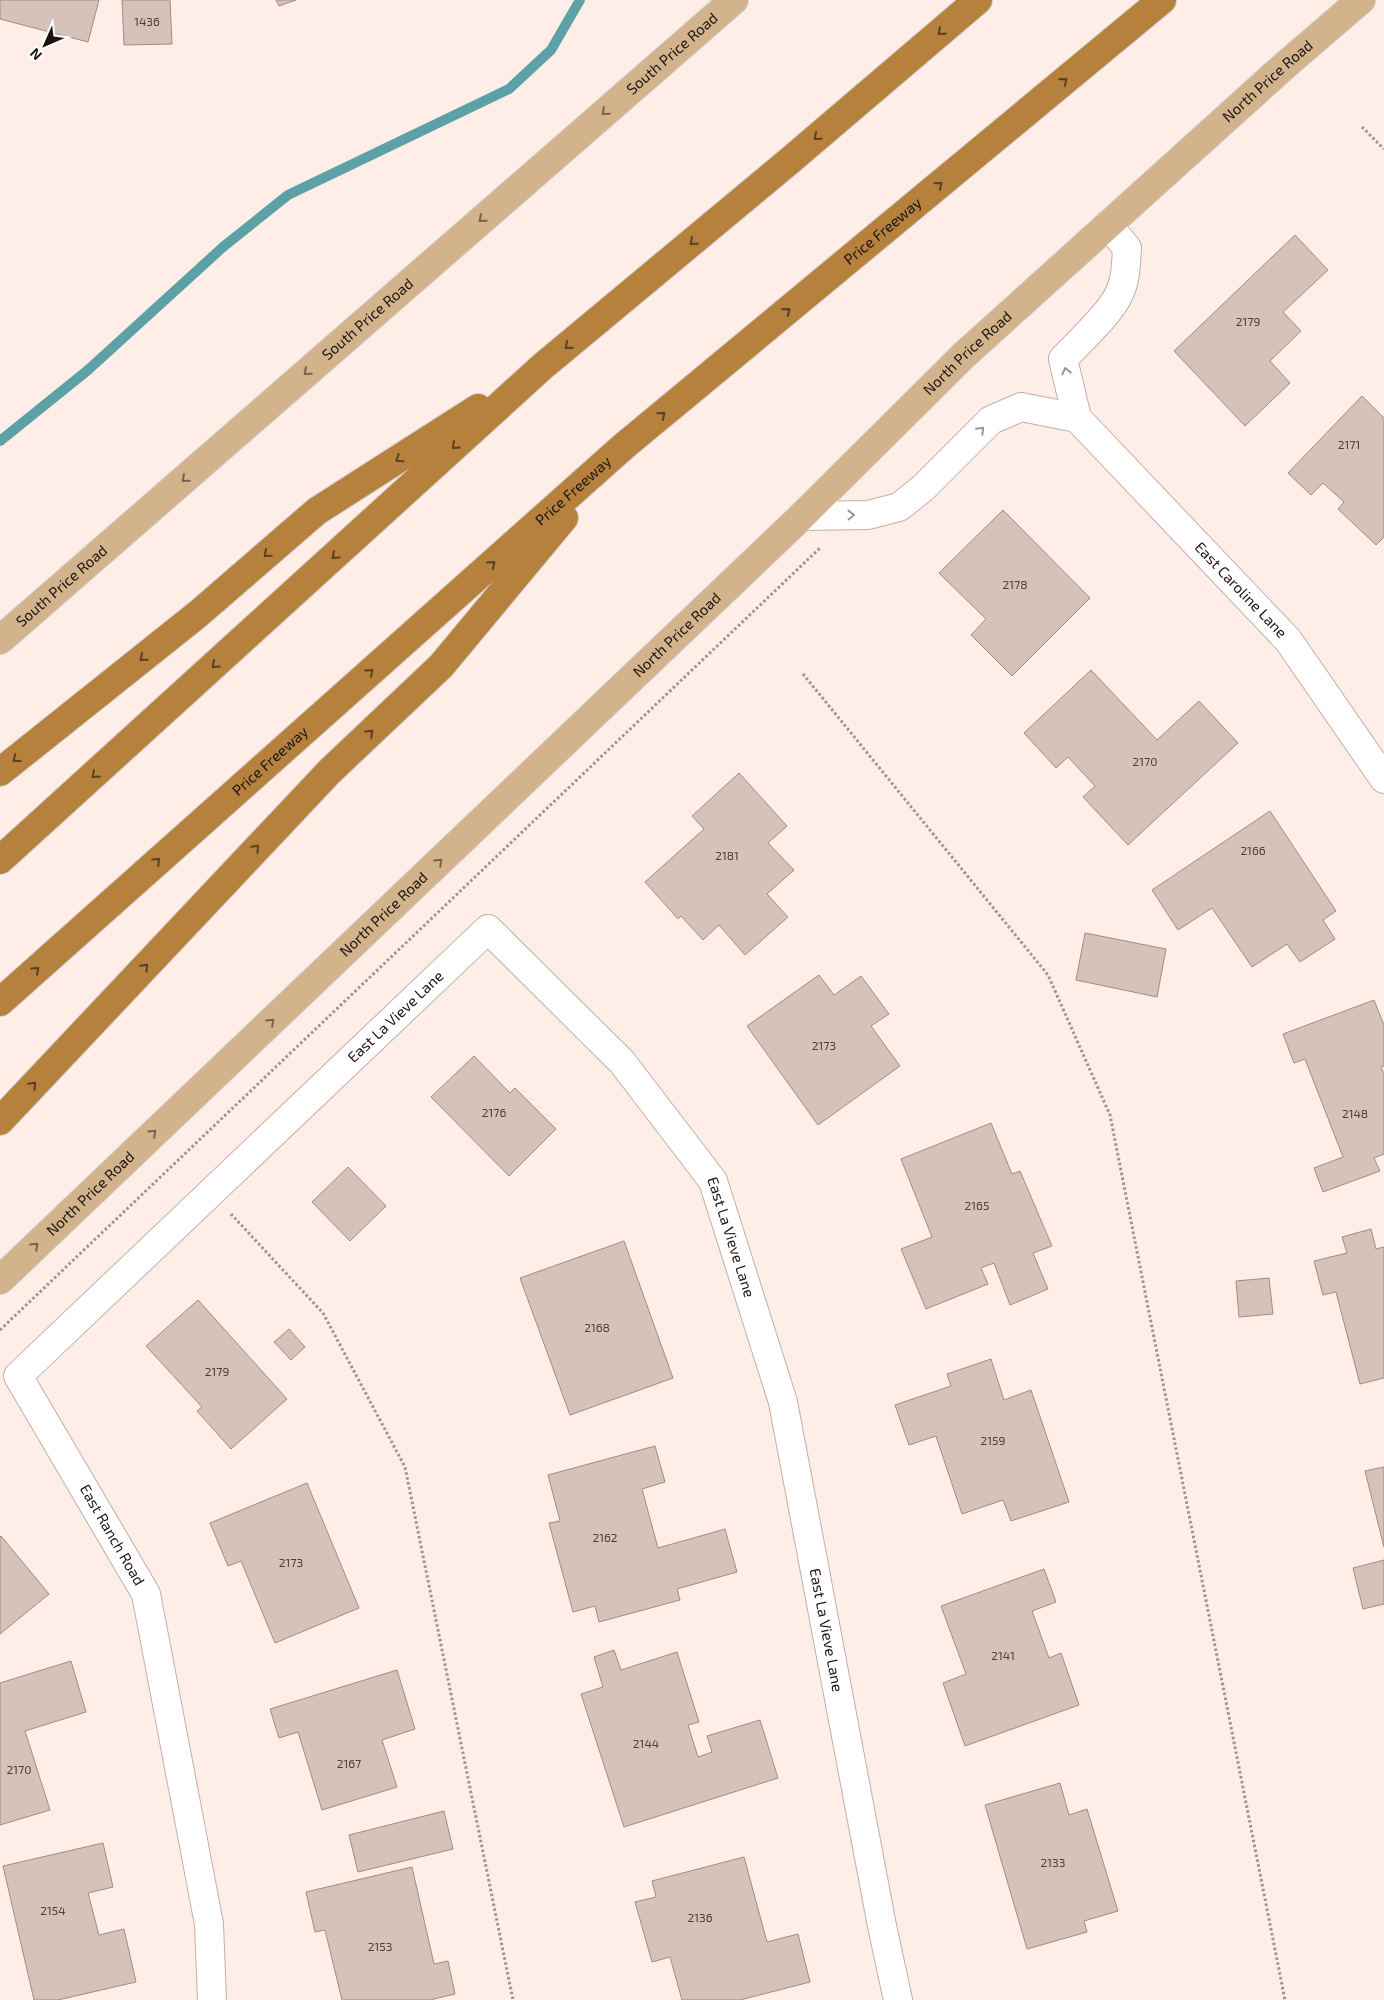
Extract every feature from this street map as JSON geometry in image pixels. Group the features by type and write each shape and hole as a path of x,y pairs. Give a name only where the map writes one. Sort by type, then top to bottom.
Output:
{"highway":[{"path":"0,860 543,366 787,164 978,0"},
{"name":"Price Freeway","path":"0,1002 624,446 1162,0"},
{"path":"0,772 198,614 317,511 543,366"},
{"path":"0,1121 303,800 441,666 624,446"}],"main road":[{"name":"South Price Road","path":"0,640 734,0"},
{"name":"North Price Road","path":"0,1280 802,516 963,356 1282,68 1362,0"}],"street":[{"path":"802,516 868,515 899,507 924,488 991,420 1022,407 1077,418 1063,359 1111,308 1120,294 1125,277 1127,248 1108,225"},
{"name":"East Caroline Lane","path":"1077,418 1288,640 1384,779"},
{"name":"East La Vieve Lane","path":"210,1195 488,928 622,1062 713,1181 783,1402 882,1926 898,2000"},
{"name":"East Ranch Road","path":"210,1195 18,1376 146,1594 209,1924 212,2000"}],"path":[{"path":"1362,128 1384,149"},
{"path":"0,1330 854,515"},
{"path":"803,674 1048,975 1110,1115 1285,2000"},
{"path":"210,1195 242,1226 323,1313 404,1467 513,2000"}],"building":[{"path":"0,0 99,0 88,42 0,19"},
{"path":"122,0 170,0 172,44 124,45"},
{"path":"276,0 296,0 279,6"},
{"path":"1295,235 1328,270 1283,312 1301,331 1270,361 1290,383 1245,426 1174,351"},
{"path":"1362,396 1384,418 1384,537 1376,545 1338,509 1344,502 1323,483 1311,495 1288,473"},
{"path":"1003,510 1090,598 1012,676 971,635 986,619 939,573"},
{"path":"1091,670 1157,740 1199,701 1238,743 1128,845 1083,797 1095,786 1068,757 1056,768 1024,733"},
{"path":"739,773 787,826 768,843 794,870 767,894 788,917 745,955 719,925 703,940 681,916 678,919 645,882 704,829 692,816"},
{"path":"1270,811 1336,911 1323,920 1335,939 1300,962 1287,944 1252,967 1212,908 1178,930 1152,890"},
{"path":"1085,933 1166,949 1157,997 1076,980"},
{"path":"819,975 834,995 861,976 889,1014 871,1026 900,1066 818,1125 747,1026"},
{"path":"1374,1000 1384,1025 1384,1066 1381,1067 1384,1074 1384,1154 1374,1158 1380,1171 1323,1192 1314,1168 1343,1157 1305,1059 1294,1063 1283,1034"},
{"path":"474,1056 510,1093 515,1088 556,1129 509,1176 431,1097"},
{"path":"991,1123 1012,1174 1020,1171 1052,1246 1033,1253 1048,1289 1010,1305 994,1263 981,1268 988,1284 926,1309 901,1249 932,1237 901,1159"},
{"path":"348,1167 386,1206 350,1241 312,1202"},
{"path":"1371,1229 1376,1249 1384,1247 1384,1378 1360,1384 1336,1292 1323,1295 1314,1261 1347,1253 1342,1237"},
{"path":"624,1241 673,1378 570,1415 520,1278"},
{"path":"1269,1278 1273,1314 1239,1317 1236,1281"},
{"path":"198,1300 287,1399 231,1449 197,1411 202,1407 146,1346"},
{"path":"289,1329 305,1347 291,1360 274,1342"},
{"path":"991,1359 1004,1400 1031,1390 1069,1502 1011,1521 1003,1500 962,1514 936,1436 909,1445 895,1405 951,1386 947,1374"},
{"path":"655,1446 665,1482 642,1489 658,1548 725,1529 737,1572 677,1589 680,1600 599,1622 595,1606 573,1612 549,1523 560,1521 548,1475"},
{"path":"1384,1467 1384,1547 1365,1471"},
{"path":"307,1483 359,1608 275,1643 241,1561 228,1566 210,1523"},
{"path":"0,1537 49,1594 0,1634"},
{"path":"1384,1560 1384,1604 1363,1609 1353,1568"},
{"path":"1044,1569 1056,1602 1032,1611 1049,1658 1061,1653 1079,1705 965,1746 943,1683 966,1674 941,1606"},
{"path":"614,1650 621,1670 677,1652 699,1722 688,1725 698,1757 712,1752 707,1736 760,1720 778,1778 624,1827 581,1694 603,1687 594,1657"},
{"path":"71,1661 86,1712 25,1731 50,1810 0,1825 0,1683"},
{"path":"397,1670 415,1729 382,1740 397,1787 322,1810 298,1732 279,1738 270,1709"},
{"path":"1060,1783 1069,1815 1087,1809 1118,1911 1084,1921 1087,1932 1027,1949 985,1805"},
{"path":"444,1811 453,1849 358,1872 349,1835"},
{"path":"103,1843 113,1887 88,1893 99,1935 124,1929 136,1982 58,2000 34,2000 3,1866"},
{"path":"744,1857 767,1942 798,1934 810,1982 740,2000 682,2000 670,1957 652,1962 635,1902 656,1897 652,1881"},
{"path":"412,1867 434,1964 448,1961 455,1994 430,2000 342,2000 325,1930 315,1932 306,1892"}],"waterway":[{"path":"0,441 88,370 223,247 288,195 509,89 551,50 580,0"}]}
